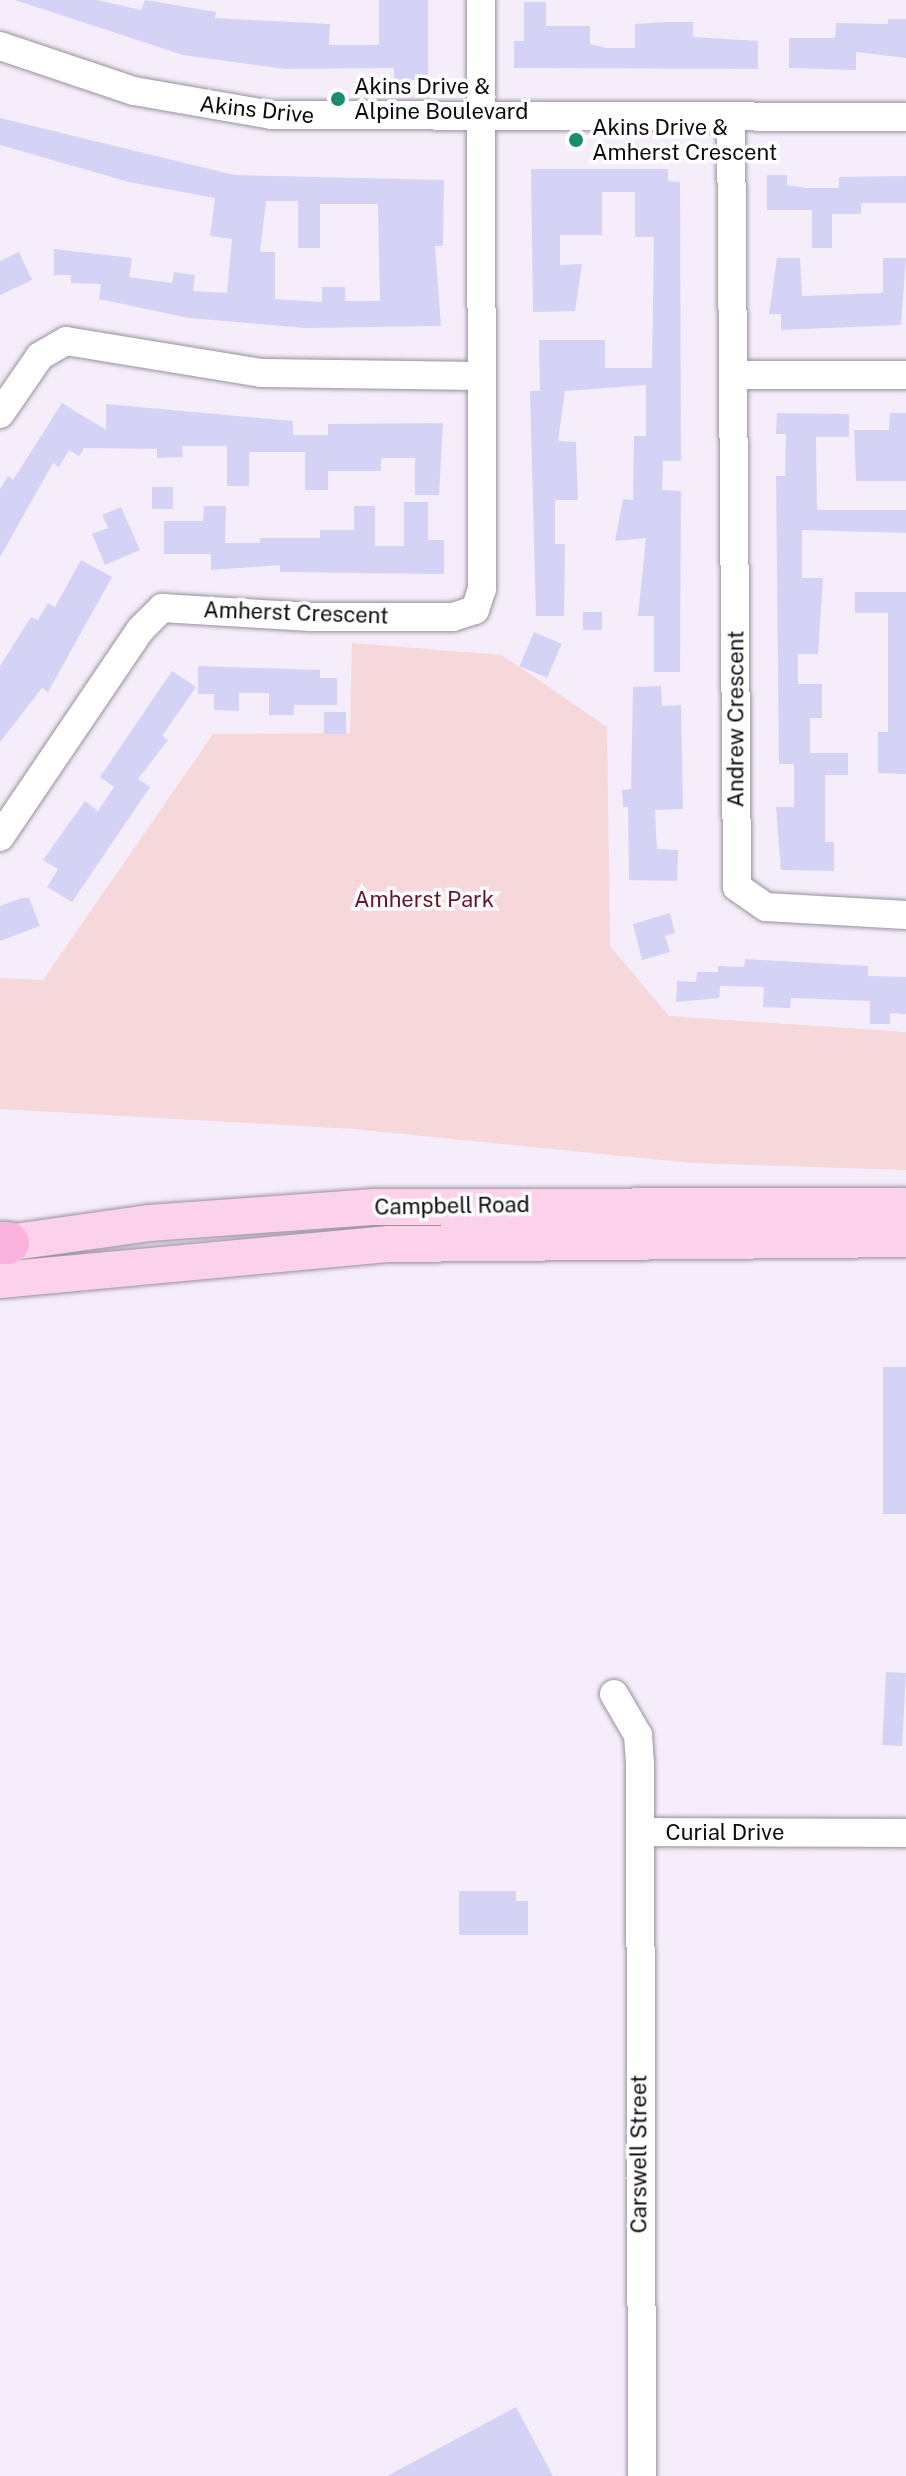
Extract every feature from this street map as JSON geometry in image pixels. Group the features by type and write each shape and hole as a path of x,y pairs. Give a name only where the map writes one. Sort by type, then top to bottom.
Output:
{"main road":[{"name":"Campbell Road","path":"620,1222 906,1206"},
{"name":"Campbell Road","path":"2,1253 149,1223 374,1207 906,1239"}],"street":[{"name":"Amherst Crescent","path":"0,837 141,629 162,608 311,617 453,617 475,610 482,589 481,0"},
{"name":"Akins Drive","path":"0,46 100,82 210,107 309,117 906,117"},
{"name":"Andrew Crescent","path":"731,117 737,887 766,907 906,915"},
{"path":"0,414 40,356 66,341 261,373 482,376"},
{"path":"734,375 906,375"},
{"name":"Curial Drive","path":"614,1694 638,1735 641,1832 906,1833"},
{"name":"Carswell Street","path":"641,1832 642,2476"}],"green space":[{"name":"Amherst Park","path":"352,643 502,655 607,727 610,946 669,1016 906,1032 906,1170 692,1163 354,1129 0,1109 0,978 43,980 213,734 350,733"}],"building":[{"path":"15,0 97,0 141,10 145,0 216,12 215,18 330,24 329,45 379,45 379,0 428,0 428,80 394,80 394,68 285,69 183,55"},
{"path":"524,2 546,2 546,26 590,26 590,44 606,48 635,48 635,24 693,22 693,37 758,41 758,69 514,68 514,41 524,41"},
{"path":"888,19 906,19 906,58 856,52 856,70 789,68 789,38 835,38 836,23 888,24"},
{"path":"0,118 234,175 444,180 443,246 435,246 441,326 305,328 189,318 99,299 101,284 71,283 71,275 54,275 54,249 132,258 129,277 172,283 174,272 195,275 193,291 227,293 232,239 210,236 215,198 129,182 0,145","holes":["266,201 298,201 298,248 320,248 320,204 378,204 380,301 345,301 345,287 322,287 322,302 275,299 275,252 260,252"]},
{"path":"531,169 668,169 668,181 680,182 681,461 663,461 662,490 681,491 680,672 654,672 654,616 638,616 646,538 615,541 623,499 633,500 634,436 646,436 646,385 565,391 558,441 576,442 578,500 555,500 555,544 565,544 564,616 536,616 530,391 540,391 539,340 605,340 605,368 652,368 654,237 635,237 635,192 602,192 602,235 560,235 560,265 582,264 575,311 533,312"},
{"path":"767,175 787,175 787,185 806,188 839,188 839,177 906,176 906,203 861,203 861,214 832,214 832,248 812,248 812,210 767,210"},
{"path":"19,252 32,280 0,295 0,261"},
{"path":"777,258 800,258 802,296 883,293 883,258 906,258 901,325 781,330 781,314 769,314"},
{"path":"62,403 106,430 106,404 293,421 293,435 328,435 328,424 443,423 439,495 415,495 415,458 381,458 381,471 328,471 328,490 305,490 305,452 249,452 249,486 227,486 227,446 182,446 183,457 157,458 157,449 84,448 79,456 69,450 59,467 53,463 0,557 0,489 8,476 13,480"},
{"path":"777,413 849,414 849,437 816,437 817,510 906,510 906,533 802,530 802,578 823,578 818,654 798,654 798,684 822,684 822,718 810,718 810,753 848,753 848,775 825,775 825,842 834,842 834,871 781,870 776,807 794,807 794,764 779,764 776,476 785,476 786,434 776,434"},
{"path":"890,413 906,413 906,481 856,481 854,430 889,430"},
{"path":"152,487 173,487 173,509 152,509"},
{"path":"404,502 428,502 428,540 444,540 444,574 280,572 280,565 211,570 211,554 164,554 164,521 203,521 204,506 226,506 225,543 260,543 260,538 320,538 320,530 354,530 354,506 375,506 375,546 404,546"},
{"path":"121,507 140,550 105,565 92,534 108,528 102,515"},
{"path":"81,560 112,577 48,692 42,688 0,742 0,666 31,617 38,620 48,603 55,607"},
{"path":"855,592 906,592 906,774 878,773 878,732 888,732 888,613 855,613"},
{"path":"583,612 602,612 602,630 583,630"},
{"path":"534,632 562,644 547,678 520,666"},
{"path":"198,666 320,670 320,678 337,678 337,705 294,705 294,715 269,715 269,693 239,693 239,711 214,710 214,694 198,694"},
{"path":"172,671 196,687 162,736 168,740 138,779 150,787 72,902 47,887 58,869 43,860 85,801 98,811 114,787 100,777"},
{"path":"661,686 662,706 681,705 683,809 655,810 657,849 678,850 677,881 629,880 628,807 623,807 622,790 631,789 633,687"},
{"path":"324,712 346,712 346,734 324,734"},
{"path":"29,898 40,926 0,941 0,906"},
{"path":"670,913 675,933 665,936 670,952 642,960 633,924"},
{"path":"745,959 868,966 868,976 906,977 906,1014 890,1013 890,1024 870,1024 870,1001 791,998 790,1008 763,1007 764,987 720,986 719,998 676,1002 677,981 696,982 697,972 718,972 718,966 744,967"},
{"path":"883,1367 906,1367 906,1514 883,1514"},
{"path":"886,1672 906,1673 902,1746 882,1745"},
{"path":"459,1891 516,1891 516,1901 528,1901 528,1935 459,1935"},
{"path":"516,2407 553,2476 387,2476"}],"place":[{"name":"Akins Drive & Alpine Boulevard","path":"338,99"},
{"name":"Akins Drive & Amherst Crescent","path":"576,140"}]}
